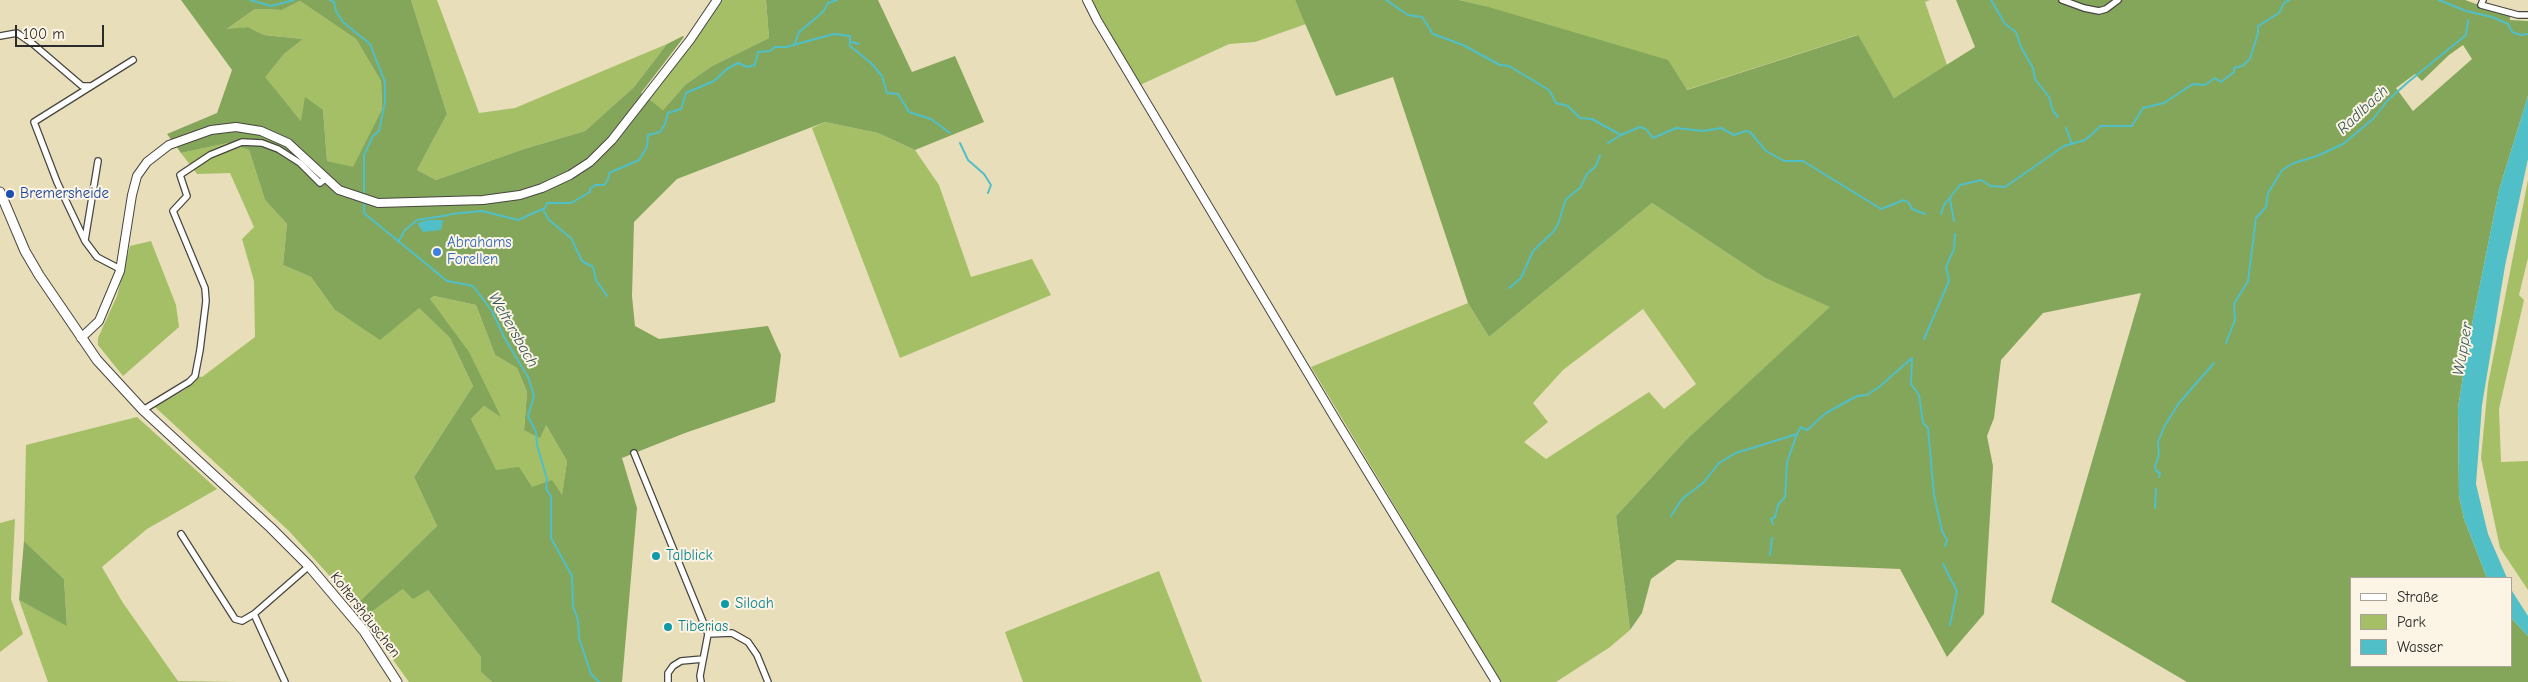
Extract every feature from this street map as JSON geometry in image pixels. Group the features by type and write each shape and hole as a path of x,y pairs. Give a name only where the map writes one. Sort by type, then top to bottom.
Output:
{"main road":[{"name":"Koltershäuschen","path":"0,192 25,251 97,360 143,410 272,528 309,566 364,631 397,682"}],"street":[{"path":"81,338 99,321 120,269 132,194 137,176 152,158 176,142 211,130 236,127 261,131 276,136 288,143 339,190 369,202 383,204 483,200 520,195 556,182 590,162 612,140 690,40 717,0"},
{"path":"1087,0 1097,20 1331,411 1496,682"},
{"path":"2062,0 2099,11 2106,9 2118,0"},
{"path":"2483,0 2481,5 2528,16"},
{"path":"0,36 17,33 33,44 82,86 93,86"},
{"path":"120,269 97,257 85,242 57,182 34,122 132,60"},
{"path":"143,410 189,382 195,376 200,350 205,288 173,211 187,196 180,174 210,155 242,142 262,144 278,149 300,163 320,183 325,179"},
{"path":"85,242 98,161"},
{"path":"634,453 708,634 703,659 702,682"},
{"path":"181,534 235,618 242,621 254,614 285,682"},
{"name":"Koltershäuschen","path":"254,614 309,566"},
{"path":"708,634 732,634 748,642 757,655 768,682"},
{"path":"668,682 668,673 673,666 681,661 703,659"}],"green space":[{"path":"181,0 411,0 447,114 417,170 436,180 524,149 585,131 634,87 667,44 683,36 641,93 663,110 685,85 712,66 769,38 766,0 878,0 912,72 955,56 984,122 915,150 878,133 825,122 677,179 634,222 632,296 635,326 659,339 768,326 781,355 775,402 685,433 622,458 637,508 622,682 492,682 481,672 481,657 428,590 413,599 403,589 363,618 356,605 437,526 414,477 473,386 450,338 419,308 380,340 334,309 311,277 283,265 287,224 265,200 249,150 228,143 181,153 167,134 217,113 232,70","holes":["300,1 356,39 381,81 382,109 353,167 327,161 323,110 305,97 301,121 265,77 284,54 303,39 264,35 248,27 227,29 255,9 282,10","434,296 476,305 495,355 517,368 527,392 524,430 540,438 546,425 567,461 562,495 552,480 532,487 519,467 496,470 471,419 484,406 501,417 469,352 430,299"]},
{"path":"411,0 437,0 479,113 515,108 667,44 634,87 585,131 524,149 436,180 417,170 447,114"},
{"path":"719,0 766,0 769,38 712,66 685,85 663,110 648,99"},
{"path":"1091,0 1295,0 1306,24 1255,42 1229,44 1140,85"},
{"path":"1295,0 1459,0 1668,60 1687,90 1858,35 1894,98 1975,47 1956,0 2465,0 2510,16 2510,20 2528,21 2528,96 2499,190 2468,344 2458,408 2459,496 2464,519 2487,577 2350,577 2350,667 2513,667 2513,620 2528,636 2528,682 2187,682 2051,602 2141,293 2043,313 2001,360 1994,418 1987,436 1993,466 1984,614 1947,657 1900,569 1677,560 1651,579 1642,613 1630,630 1616,516 1687,439 1830,307 1765,278 1652,203 1489,337 1468,303 1393,77 1336,96","holes":["2463,45 2472,59 2413,111 2396,88 2415,74 2422,81 2449,55"]},
{"path":"1459,0 1930,0 1925,2 1947,65 1894,98 1857,35 1686,90 1485,6"},
{"path":"300,1 356,39 381,81 382,109 353,168 327,161 323,110 302,122 264,77 284,54 303,39 264,35 248,27 226,30 255,9 282,10"},
{"path":"825,122 878,133 915,150 939,185 971,277 1032,259 1051,295 900,358 812,128"},
{"path":"228,143 249,150 265,200 287,224 283,265 311,277 334,309 419,308 450,338 473,386 414,477 437,526 356,605 289,531 155,407 186,389 197,376 202,377 255,337 254,281 242,239 254,227 230,173 197,174 181,153"},
{"path":"2528,180 2528,258 2519,295 2524,300 2499,409 2501,462 2528,461 2528,590 2500,548 2481,458 2488,384"},
{"path":"1652,203 1765,278 1831,307 1687,439 1616,516 1630,630 1610,647 1556,682 1501,682 1311,367 1468,303 1489,337","holes":["1643,309 1696,384 1664,409 1649,392 1546,459 1524,442 1548,422 1533,403 1563,370"]},
{"path":"151,241 176,305 179,327 123,376 98,345 98,338 117,296 130,246"},
{"path":"434,296 476,305 495,355 517,368 527,392 524,430 546,425 567,461 562,496 532,487 496,471 471,419 484,406 500,416 430,299"},
{"path":"137,417 217,489 147,529 102,567 123,603 178,681 237,682 48,682 19,600 67,625 64,579 24,541 26,445"},
{"path":"15,519 11,599 23,634 0,652 0,523"},
{"path":"24,541 64,579 67,626 19,600"},
{"path":"1159,571 1202,682 1023,682 1005,632"},
{"path":"403,589 428,590 481,657 481,672 492,682 409,682 363,618"}],"water":[{"path":"2528,96 2528,159 2505,266 2482,405 2476,484 2488,534 2507,577 2487,577 2464,519 2459,496 2458,408 2468,344 2499,190"},
{"path":"428,220 443,220 441,230 423,232 417,223"},
{"path":"2513,593 2528,616 2528,636 2513,620"}],"waterway":[{"name":"Weltersbach","path":"250,0 271,6 294,0"},
{"name":"Weltersbach","path":"330,0 334,2 336,11 343,22 370,44 385,82 385,102 379,131 373,136 364,155 364,195"},
{"path":"795,43 799,32 823,12 828,3 837,0"},
{"path":"1386,0 1408,15 1422,17 1433,34 1463,45 1500,65 1509,66 1549,90 1556,103 1568,106 1580,118 1592,119 1621,135 1640,127 1646,129 1653,138 1676,128 1703,131 1721,128 1734,135 1746,131 1750,132 1766,151 1784,161 1803,161 1881,209 1904,200 1909,203 1912,209 1925,214"},
{"path":"1991,0 2005,24 2016,32 2021,47 2033,68 2035,79 2049,97 2053,111 2058,117"},
{"path":"1941,214 1944,205 1960,185 1981,180 1991,186 2005,187 2064,146 2085,140 2101,126 2132,126 2143,108 2164,103 2193,84 2205,85 2215,78 2221,82 2234,72 2234,68 2242,66 2250,59 2258,33 2258,26 2279,13 2284,3 2289,0"},
{"path":"2439,0 2466,11 2492,17 2508,24 2512,32 2521,35 2528,34"},
{"name":"Radlbach","path":"2226,343 2235,320 2234,304 2248,281 2256,218 2266,207 2268,193 2282,170 2294,163 2317,156 2343,144 2373,119 2387,101 2407,83 2466,35 2468,20"},
{"path":"451,214 482,211 518,220 545,208 547,203 571,203 590,192 590,189 595,185 604,185 608,180 609,173 639,160 647,147 648,135 660,132 665,124 668,113 681,109 686,93 714,81 727,69 738,63 747,67 755,65 758,52 770,51 775,47 786,47 834,34 850,36 850,46 871,63 882,76 887,93 898,94 909,112 931,119 950,133"},
{"path":"852,42 859,44"},
{"path":"2066,128 2072,144"},
{"path":"1608,143 1621,135"},
{"path":"960,143 968,160 984,174 991,185 988,193"},
{"path":"1509,288 1521,278 1533,251 1554,231 1566,199 1580,188 1587,174 1596,166 1600,155"},
{"path":"1950,199 1954,221"},
{"name":"Weltersbach","path":"364,200 364,213 447,281 473,286 492,311 504,337 528,377 534,396 528,416 536,432 537,445 547,479 546,489 551,496 551,538 572,576 573,606 578,620 579,638 591,674 599,682"},
{"path":"543,210 549,220 571,238 582,261 593,267 596,280 607,296"},
{"path":"398,242 405,230 417,220 449,215"},
{"path":"1924,339 1949,281 1946,267 1954,249 1955,234"},
{"path":"1912,358 1911,384 1919,395 1923,423 1928,428 1934,495 1942,531 1947,540 1945,546"},
{"path":"1671,516 1682,499 1704,482 1719,463 1736,453 1797,434 1801,427 1807,430 1826,413 1857,396 1867,395 1879,387 1912,358"},
{"name":"Radlbach","path":"2159,477 2160,473 2156,471 2155,466 2159,455 2158,442 2164,427 2179,403 2214,363"},
{"path":"1773,524 1771,519 1775,517 1778,505 1785,497 1787,462 1797,434"},
{"name":"Radlbach","path":"2155,508 2156,489"},
{"path":"1770,555 1772,538"},
{"path":"1943,564 1957,591 1950,625"}],"place":[{"name":"Bremersheide","path":"10,194"},
{"name":"Abrahams Forellen","path":"437,252"},
{"name":"Talblick","path":"656,556"},
{"name":"Siloah","path":"725,604"},
{"name":"Tiberias","path":"668,627"}],"water label":[{"name":"Wupper","path":"2463,349"}]}
